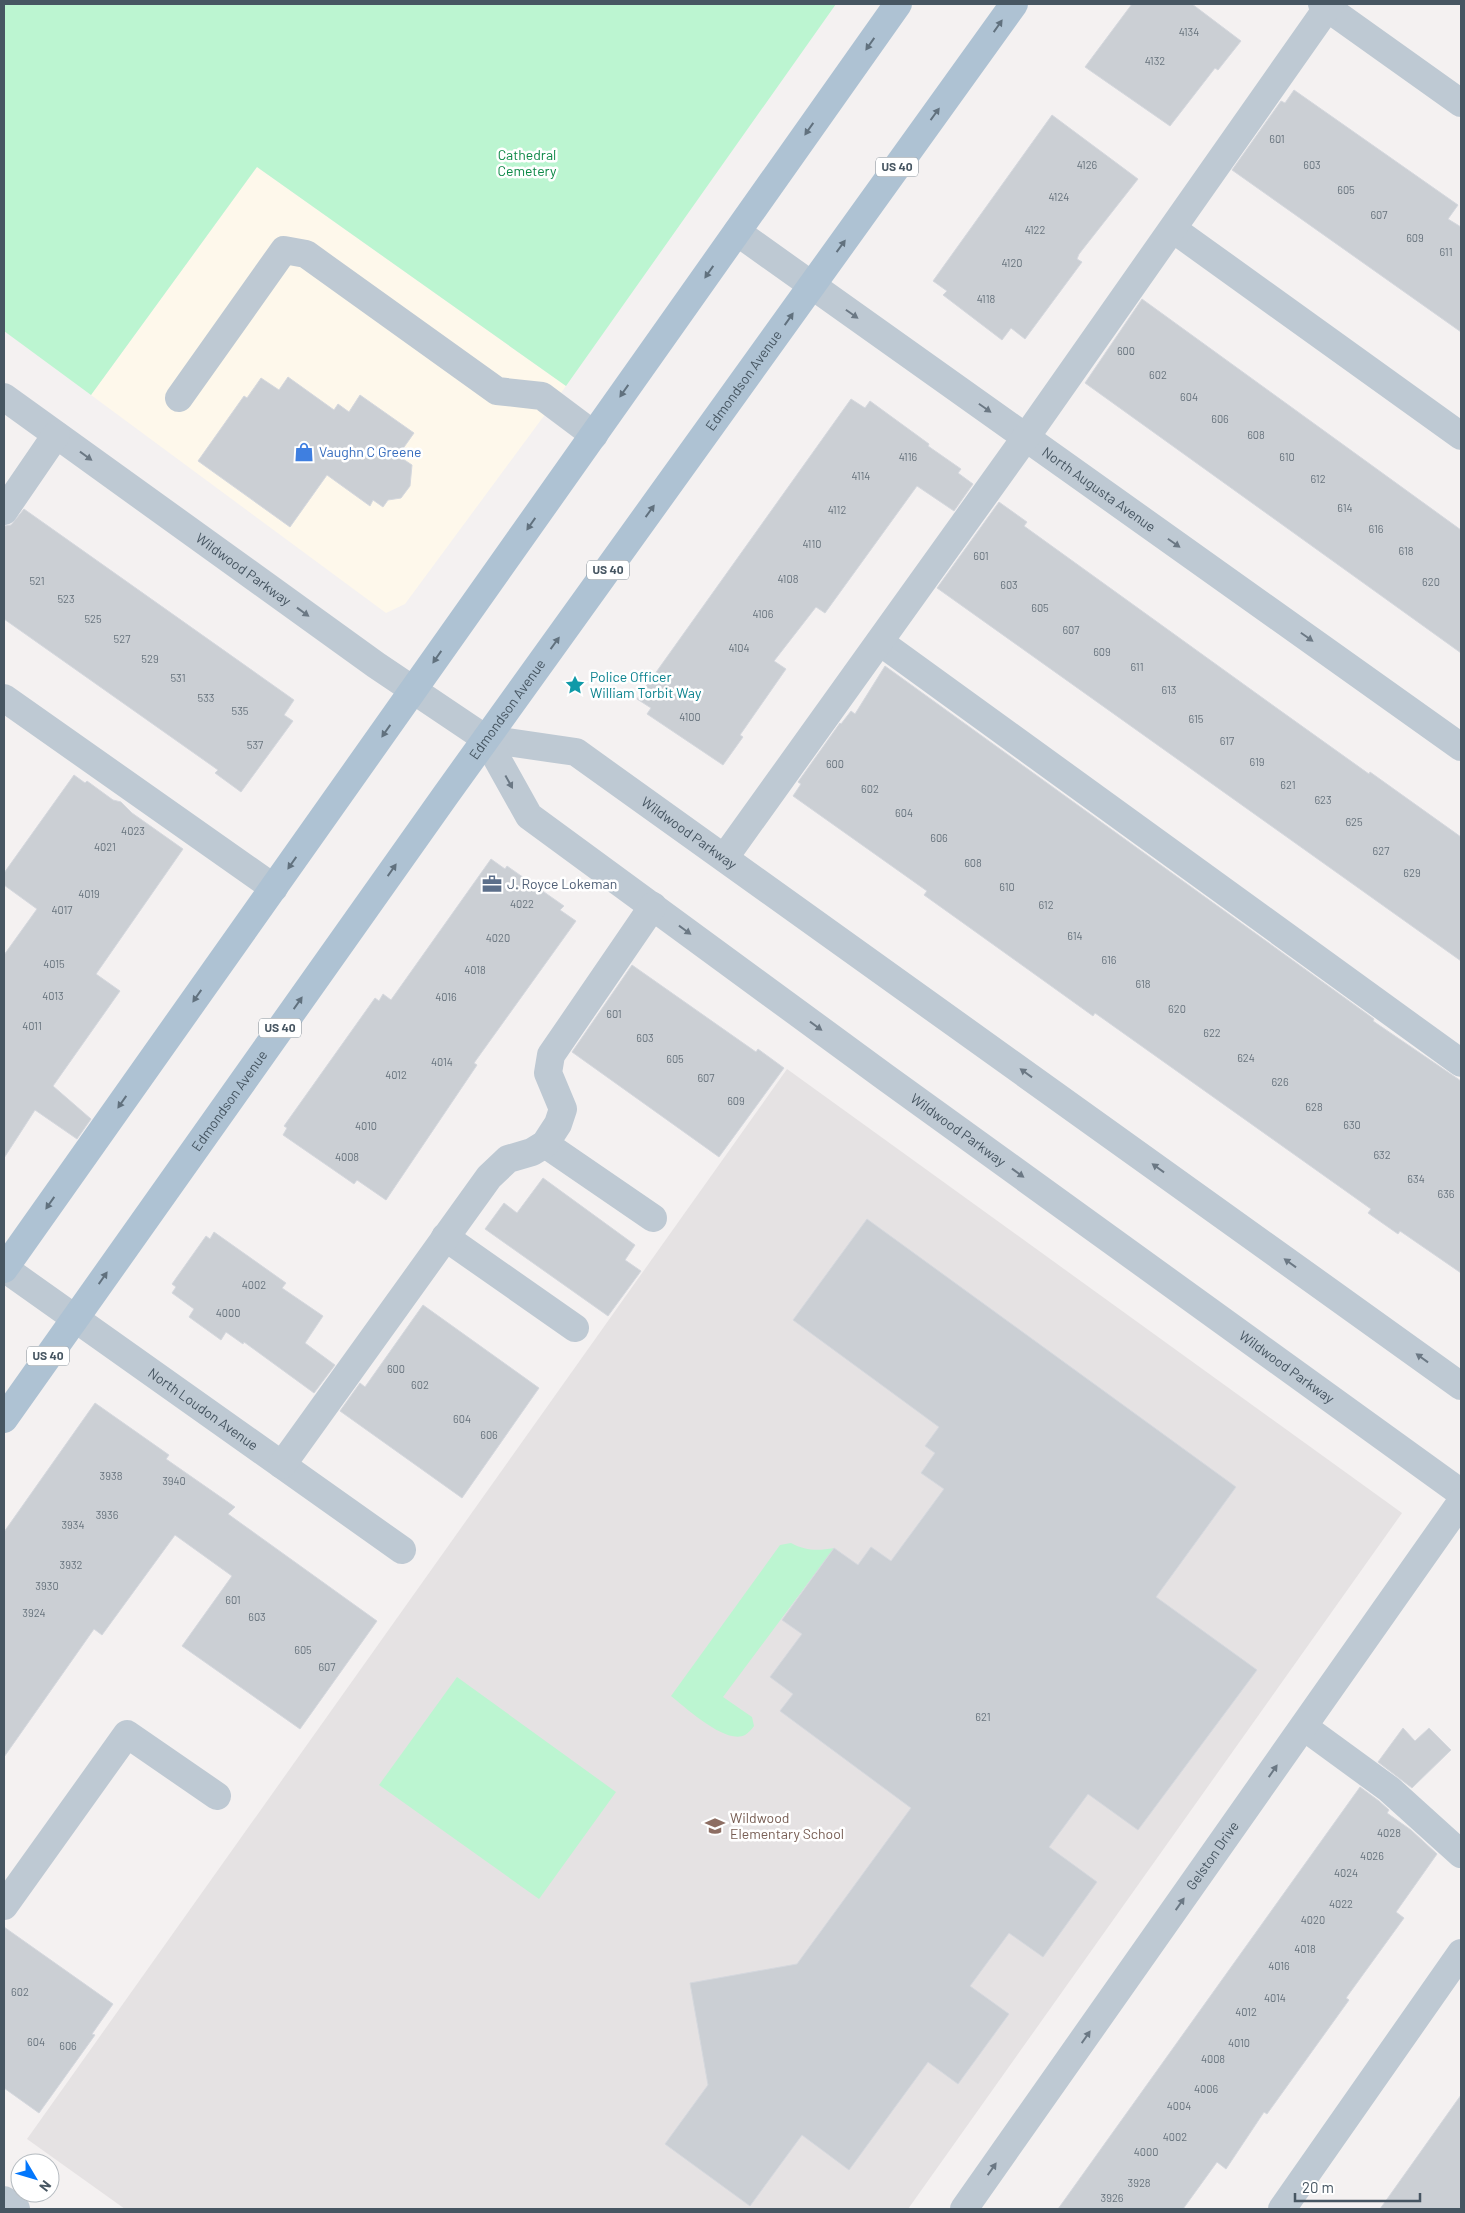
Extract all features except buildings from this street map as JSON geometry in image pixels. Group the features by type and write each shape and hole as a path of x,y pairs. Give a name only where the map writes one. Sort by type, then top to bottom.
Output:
{"main road":[{"path":"4,1268 898,4"},
{"name":"Edmondson Avenue","path":"4,1419 486,739 1014,4"}],"street":[{"path":"725,857 1173,229 1327,5 1461,103"},
{"path":"1173,229 1461,436"},
{"name":"North Augusta Avenue","path":"736,232 1461,747"},
{"path":"179,398 284,250 306,254 497,391 542,396 594,435"},
{"name":"Wildwood Parkway","path":"4,397 413,691 486,739 576,752 1461,1386"},
{"path":"4,511 56,435"},
{"path":"880,642 1461,1063"},
{"path":"4,698 274,888"},
{"name":"Wildwood Parkway","path":"486,739 529,816 885,1077 1461,1493"},
{"path":"282,1465 489,1177 508,1159 532,1152 545,1144 558,1124 563,1109 548,1073 551,1055 653,906"},
{"path":"545,1144 652,1218"},
{"path":"445,1237 575,1328"},
{"name":"North Loudon Avenue","path":"4,1268 402,1550"},
{"name":"Gelston Drive","path":"964,2209 1461,1502"},
{"path":"1304,1727 1389,1789 1461,1854"},
{"path":"4,1906 127,1734 217,1796"},
{"path":"1282,2209 1461,1953"},
{"path":"4,2200 16,2209"}],"shaded area":[{"path":"257,167 566,386 405,604 386,613 91,395"},
{"name":"Wildwood Elementary School","path":"787,1069 1402,1513 908,2209 125,2209 60,2163 60,2153 47,2153 27,2139"}],"green space":[{"name":"Cathedral Cemetery","path":"4,4 836,4 566,386 257,167 91,395 4,331"},
{"path":"791,1543 812,1550 834,1548 723,1697 752,1717 754,1726 745,1735 737,1737 728,1735 706,1724 671,1696 780,1545"},
{"path":"457,1677 616,1792 539,1899 379,1785"}],"place":[{"name":"Vaughn C Greene","path":"304,452"},
{"name":"Police Officer William Torbit Way","path":"575,685"},
{"name":"J. Royce Lokeman","path":"492,884"},
{"name":"Wildwood Elementary School","path":"715,1826"}]}
